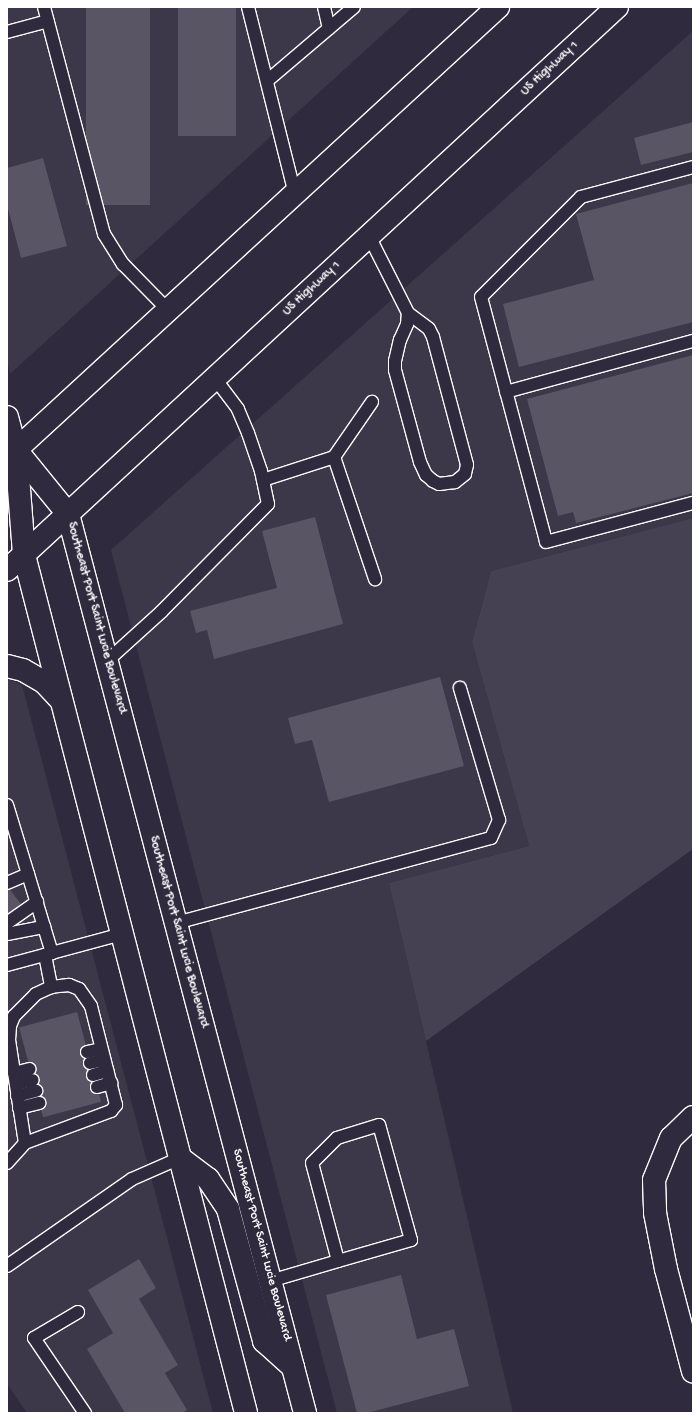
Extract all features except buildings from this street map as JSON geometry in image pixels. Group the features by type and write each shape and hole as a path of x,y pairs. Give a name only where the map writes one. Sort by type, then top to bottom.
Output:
{"main road":[{"name":"US Highway 1","path":"7,570 617,7"},
{"path":"11,454 295,194 491,9"},
{"path":"7,417 24,554 246,1413"},
{"name":"Southeast Port Saint Lucie Boulevard","path":"11,454 68,514 306,1413"},
{"path":"7,666 23,670 44,682 61,700"},
{"path":"693,1117 671,1138 654,1180 655,1212 666,1269 693,1371"},
{"path":"180,1158 208,1179 228,1209 264,1341 293,1367"}],"lane":[{"path":"44,7 104,234 123,264 168,310"},
{"path":"248,7 295,194"},
{"path":"324,7 329,28"},
{"path":"267,80 354,7"},
{"path":"7,32 48,21"},
{"path":"693,167 582,197 481,297 546,542 693,503"},
{"path":"369,236 408,313 429,329 433,337 467,465 464,474 455,482 439,484 433,481 426,475 420,462 395,370 398,347 408,313"},
{"path":"506,392 693,341"},
{"path":"107,661 161,612 268,504 263,480 248,433 238,409 216,378"},
{"path":"263,480 334,457 372,402"},
{"path":"334,457 375,579"},
{"path":"176,923 491,838 499,820 460,688"},
{"path":"7,805 44,927 51,987"},
{"path":"7,883 28,874"},
{"path":"7,923 37,902"},
{"path":"7,934 44,927"},
{"path":"7,965 122,934"},
{"path":"7,1163 25,1143 111,1111 116,1105 91,1006 79,990 70,985 51,987 36,994 14,1016 10,1026 9,1040 25,1143"},
{"path":"104,1060 90,1064 104,1060"},
{"path":"97,1087 110,1083"},
{"path":"17,1090 34,1086 17,1090"},
{"path":"270,1281 411,1240 379,1125 337,1138 312,1163 338,1261"},
{"path":"7,1266 132,1179 180,1158"},
{"path":"78,1312 34,1338 85,1413"}],"shaded area":[{"path":"7,7 413,7 10,374 7,360"},
{"path":"693,31 693,518 491,571 472,642 529,846 389,883 513,1413 337,1413 111,550"},
{"path":"693,518 693,849 426,1041 389,883 529,846 472,642 491,571"},
{"path":"7,679 22,685 213,1413 27,1413 7,1384"}]}
